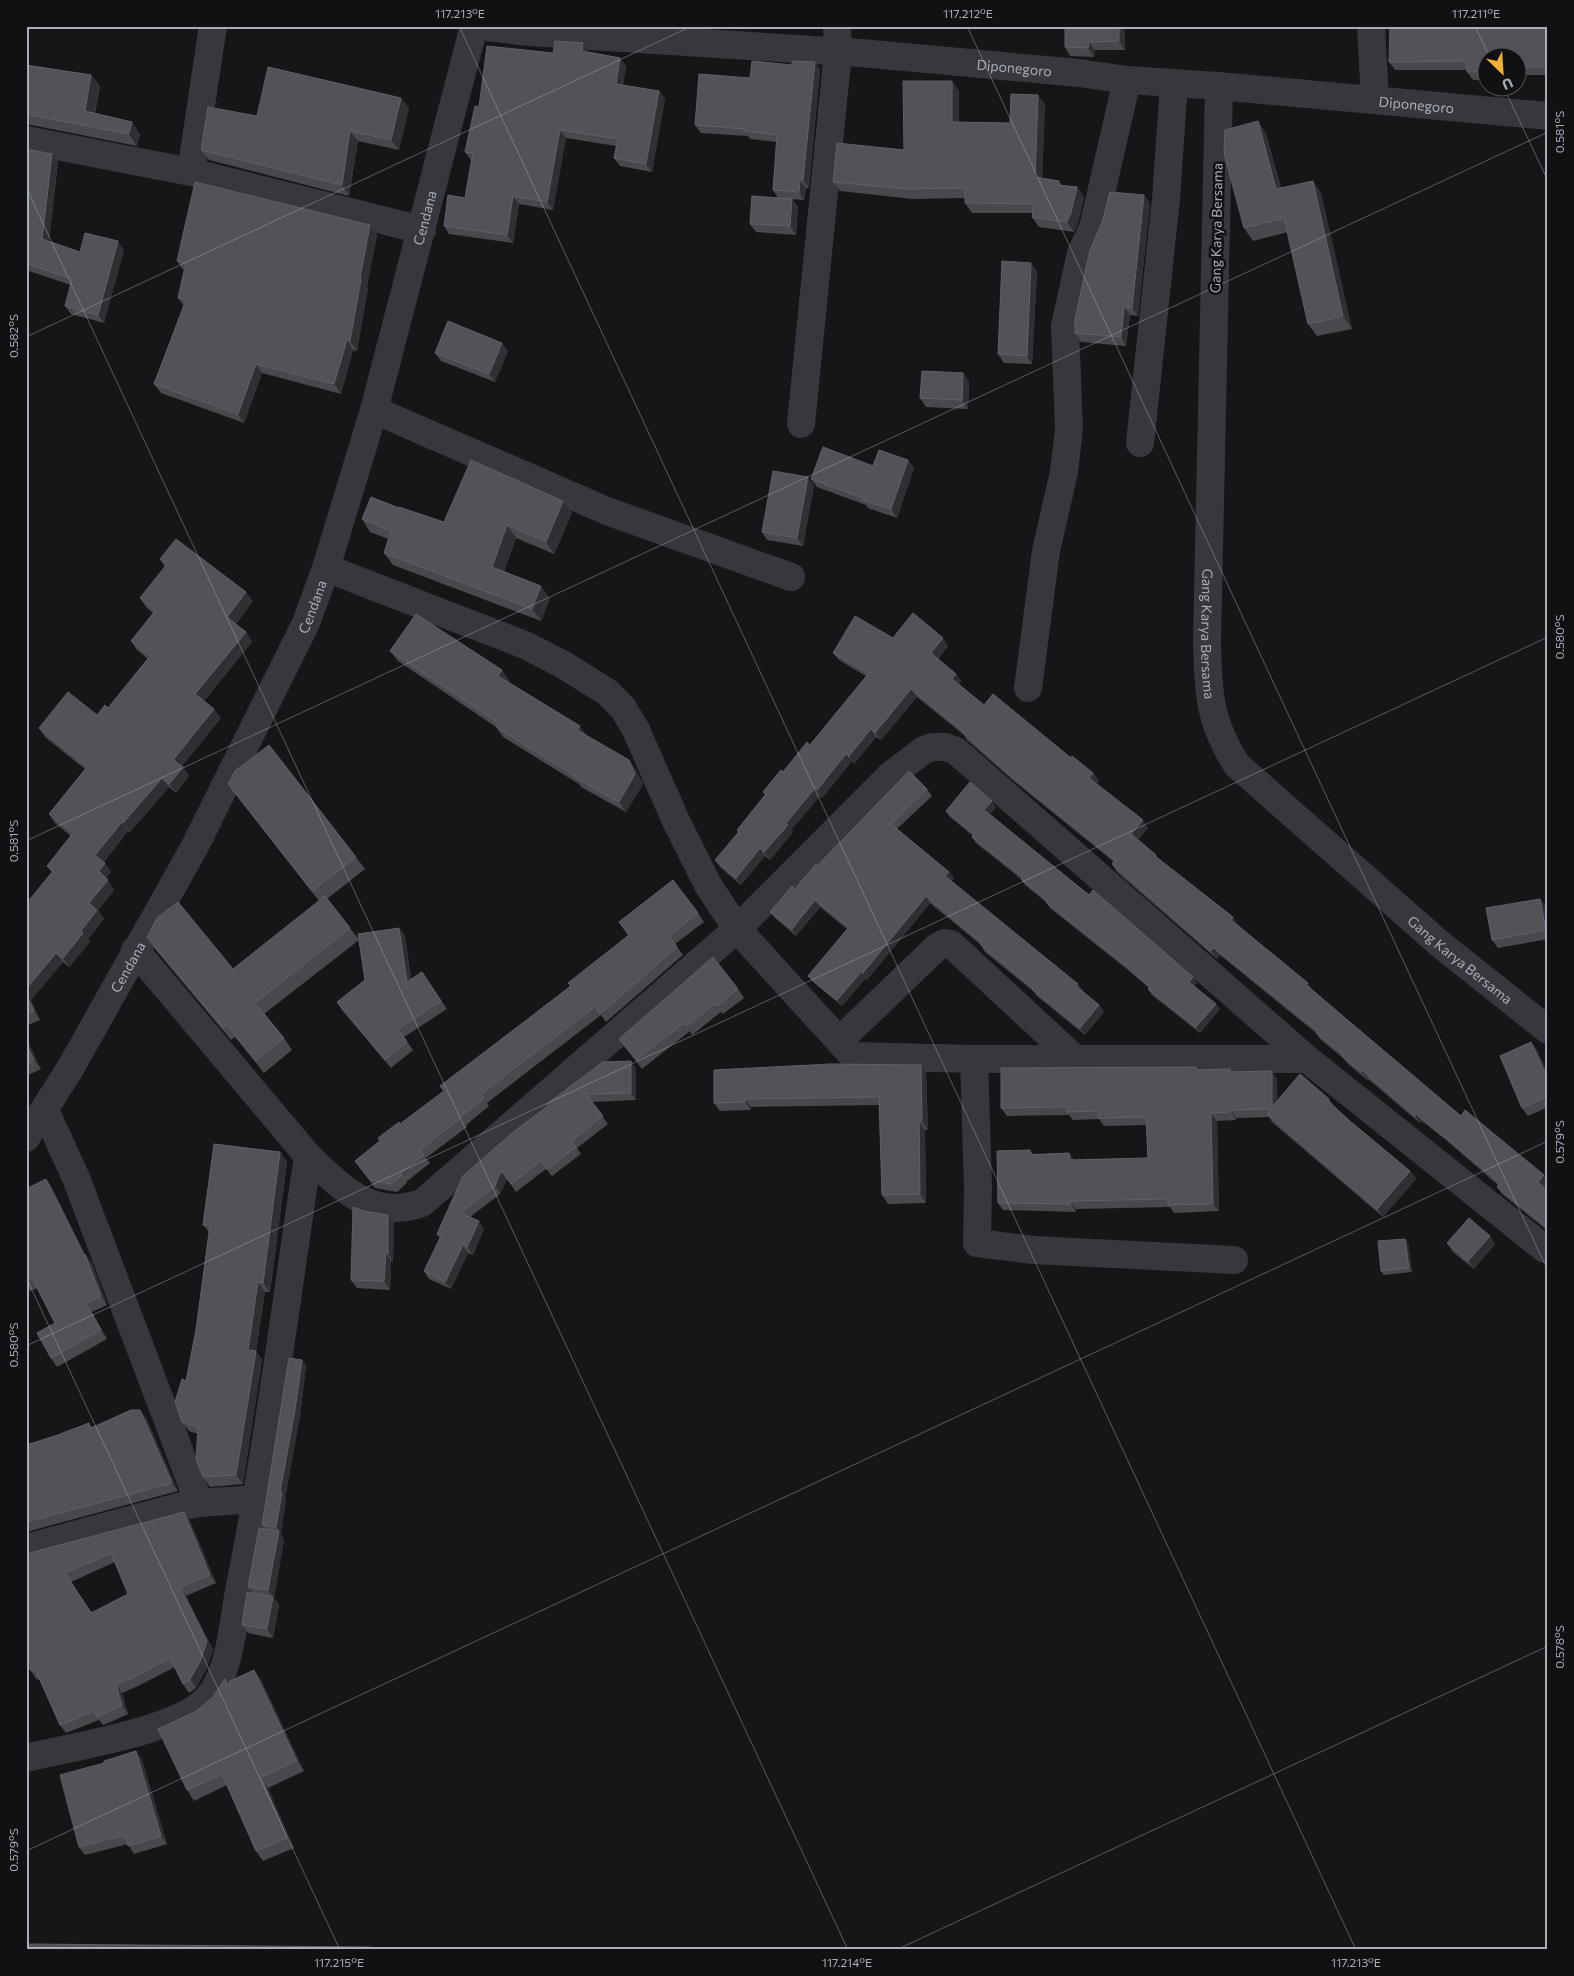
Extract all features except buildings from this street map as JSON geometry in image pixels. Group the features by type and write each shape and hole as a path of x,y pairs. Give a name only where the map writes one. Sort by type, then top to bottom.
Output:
{"street":[{"path":"191,172 213,26"},
{"name":"Cendana","path":"26,1138 71,1067 194,848 306,623 326,568 374,410 474,26"},
{"name":"Diponegoro","path":"478,26 529,32 838,39 1127,80 1219,86 1548,116"},
{"path":"1370,26 1375,100"},
{"path":"801,424 838,39"},
{"path":"1028,688 1046,551 1064,472 1068,428 1065,326 1081,253 1093,228 1127,80"},
{"path":"1140,443 1166,199 1174,83"},
{"name":"Gang Karya Bersama","path":"1219,86 1207,641 1208,686 1215,723 1225,747 1237,765 1440,944 1548,1030"},
{"path":"26,140 191,172 422,230"},
{"path":"374,410 607,511 791,577"},
{"path":"326,568 525,645 562,664 607,692 623,708 636,730 676,821 708,884 737,929 840,1040 849,1053 857,1057 1307,1058"},
{"path":"135,950 308,1156 354,1196 370,1205 408,1208 422,1203 737,929 891,775 924,750 944,747 956,751 1307,1058 1545,1249"},
{"path":"840,1040 937,947 951,944 1073,1058"},
{"path":"974,1058 978,1188 977,1243 1033,1250 1234,1260"},
{"path":"45,1110 76,1178 200,1502"},
{"path":"26,1758 147,1729 190,1712 209,1698 223,1670 256,1499 308,1156"},
{"path":"26,1548 200,1502 256,1499"}]}
